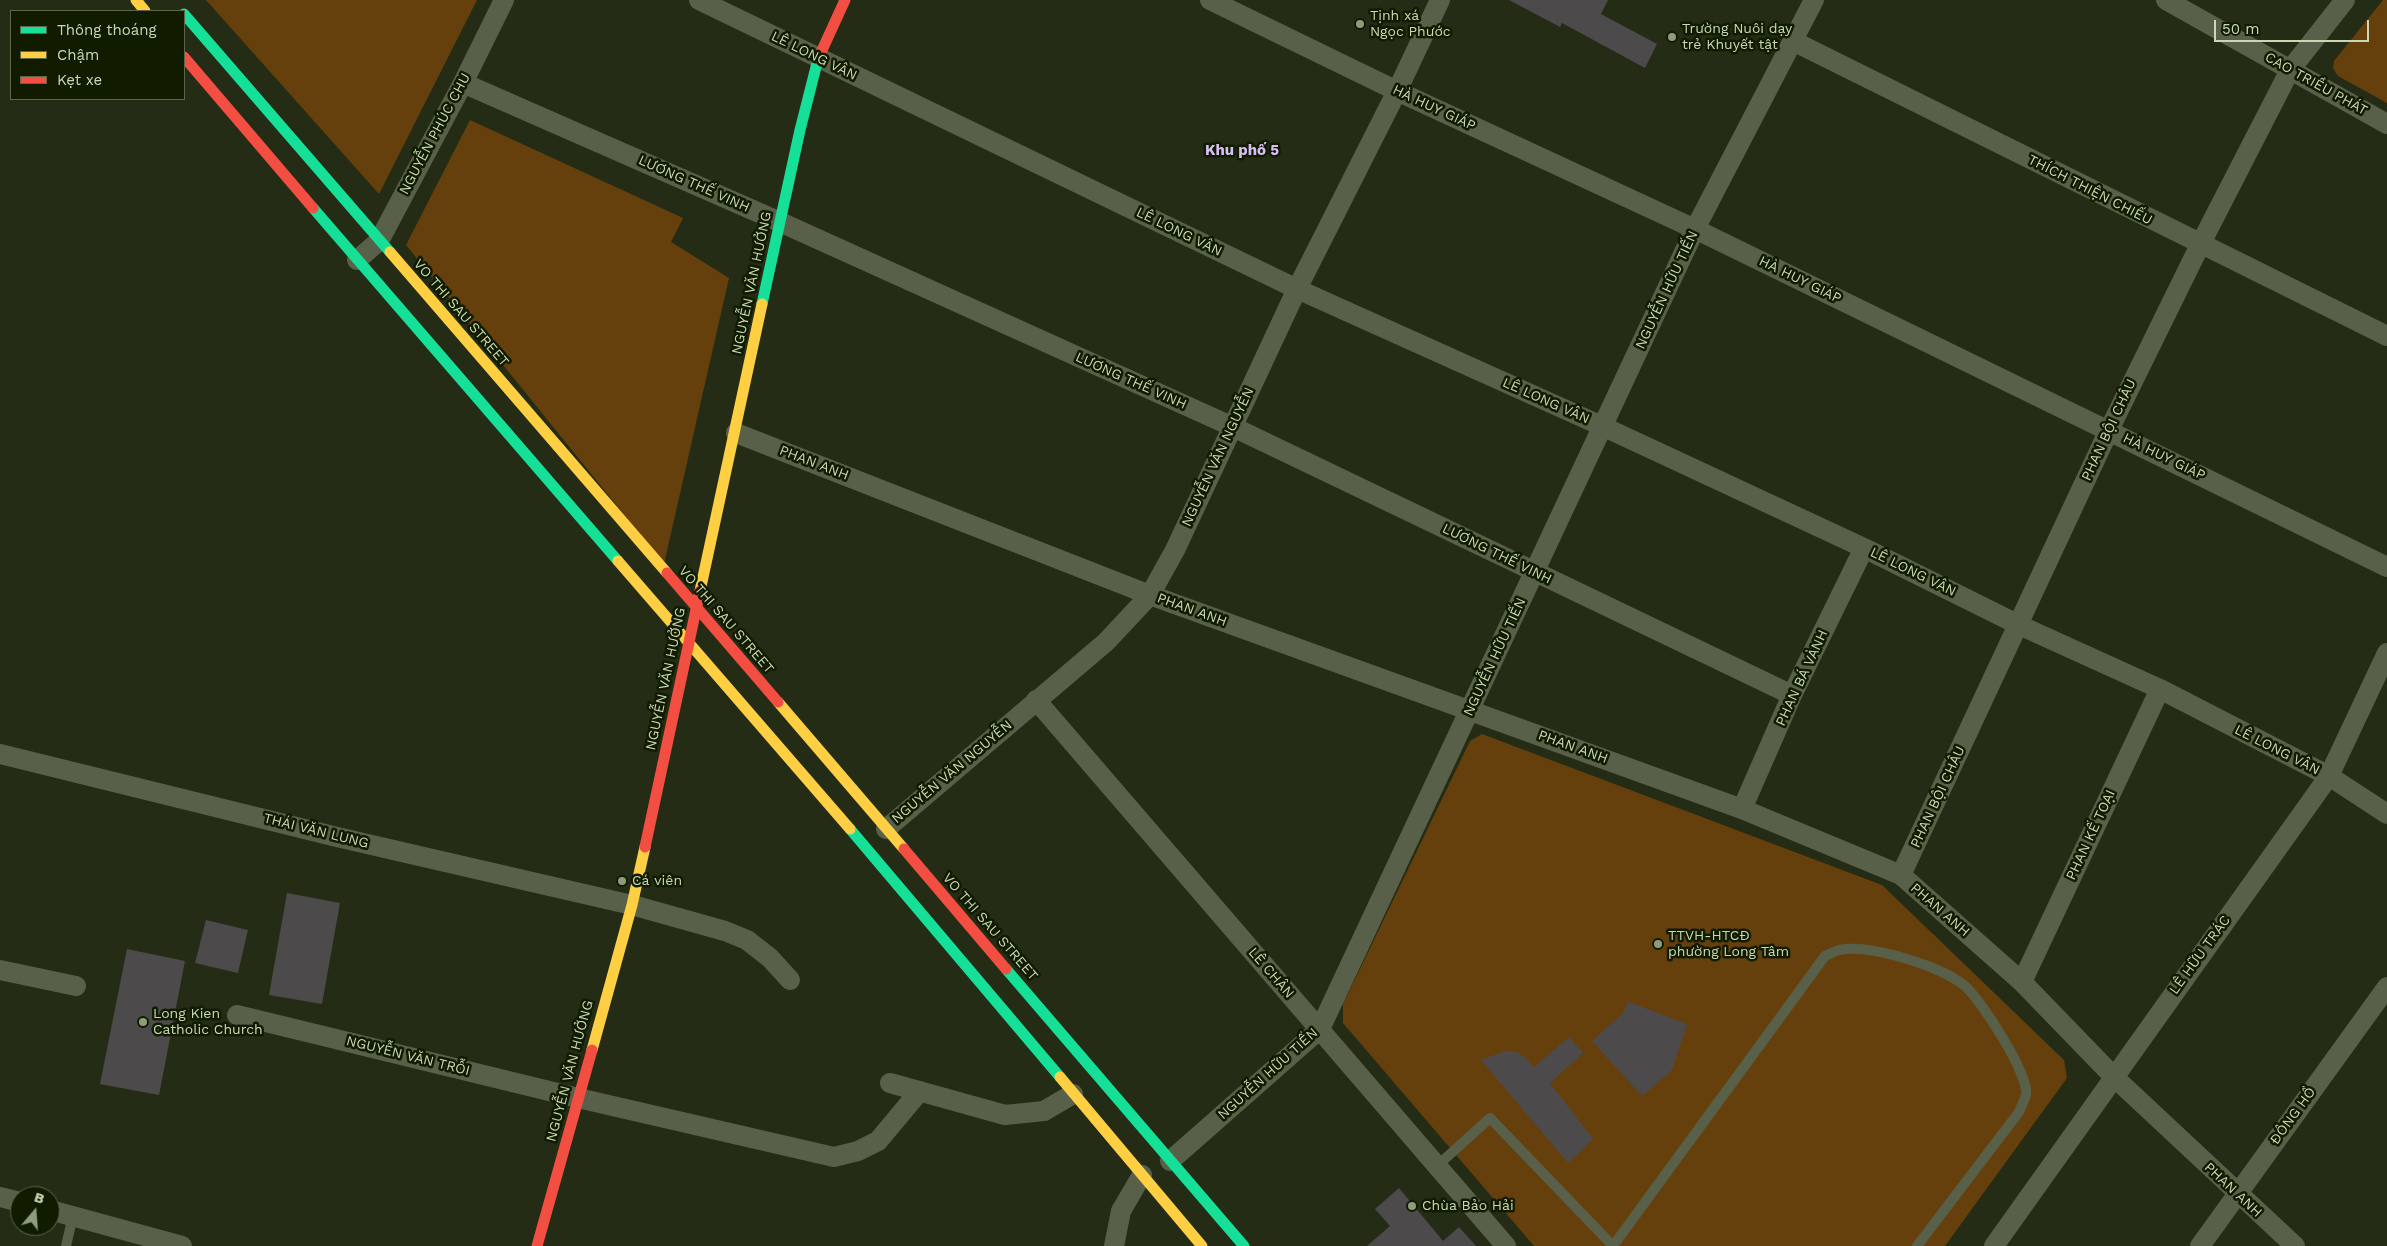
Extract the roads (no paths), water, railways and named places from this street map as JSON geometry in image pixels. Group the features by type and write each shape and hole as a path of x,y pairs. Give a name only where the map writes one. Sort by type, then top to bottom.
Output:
{"main road":[{"path":"136,0 144,10"},
{"name":"NGUYỄN VĂN HƯỞNG","path":"537,1246 632,906 780,222 818,59 845,0"},
{"name":"VO THI SAU STREET","path":"185,15 697,607 1244,1246"},
{"path":"185,58 357,260 858,838 1202,1246"}],"street":[{"name":"NGUYỄN PHÚC CHU","path":"357,260 379,241 463,83 504,0"},
{"name":"LÊ LONG VÂN","path":"699,0 1297,289 1604,427 1864,548 2019,625 2160,689 2329,776 2387,814"},
{"name":"HÀ HUY GIÁP","path":"1210,0 1397,91 1695,229 2109,430 2387,568"},
{"name":"NGUYỄN VĂN NGUYỄN","path":"886,828 1106,642 1150,595 1175,550 1231,426 1297,289 1397,91 1440,0"},
{"name":"NGUYỄN HỮU TIẾN","path":"1170,1160 1320,1030 1534,572 1604,427 1695,229 1814,0"},
{"name":"CAO TRIỀU PHÁT","path":"2166,0 2387,124"},
{"name":"PHAN BỘI CHÂU","path":"1901,875 2109,430 2200,245 2290,70 2344,0"},
{"name":"THÍCH THIỆN CHIẾU","path":"1794,41 2200,245 2387,336"},
{"name":"LƯƠNG THẾ VINH","path":"463,83 780,222 1231,426 1792,695"},
{"name":"PHAN ANH","path":"736,432 1150,595 1470,709 1742,809 1901,875 2022,982 2114,1077 2236,1194 2295,1246"},
{"name":"PHAN BÁ VÀNH","path":"1742,809 1792,695 1864,548"},
{"name":"LÊ HỮU TRÁC","path":"1994,1246 2329,776 2387,653"},
{"name":"PHAN KẾ TOẠI","path":"2022,982 2160,689"},
{"name":"LÊ CHÂN","path":"1036,700 1506,1246"},
{"name":"THÁI VĂN LUNG","path":"0,754 337,837 632,906 725,931 747,940 770,958 790,980"},
{"path":"0,970 76,986"},
{"name":"ĐÔNG HỒ","path":"2200,1246 2387,987"},
{"name":"NGUYỄN VĂN TRỖI","path":"238,1014 578,1098 834,1157 858,1151 878,1141 919,1092"},
{"path":"890,1083 1006,1115 1044,1111 1074,1094"},
{"path":"1114,1246 1121,1211 1142,1175"},
{"path":"60,1213 182,1246"}],"lane":[{"path":"1437,1166 1490,1118 1613,1246 1825,956 1840,950 1881,952 1926,964 1964,986 1984,1010 2006,1044 2024,1082 2026,1093 2019,1112 1917,1246"},
{"path":"66,1246 73,1216"}],"place":[{"name":"Tịnh xá Ngọc Phước","path":"1360,24"},
{"name":"Trường Nuôi dạy trẻ Khuyết tật","path":"1672,37"},
{"name":"Cá viên","path":"622,881"},
{"name":"TTVH-HTCĐ phường Long Tâm","path":"1658,944"},
{"name":"Long Kien Catholic Church","path":"143,1022"},
{"name":"Chùa Bảo Hải","path":"1412,1206"}],"district":[{"name":"Khu phố 5","path":"1242,151"}]}
